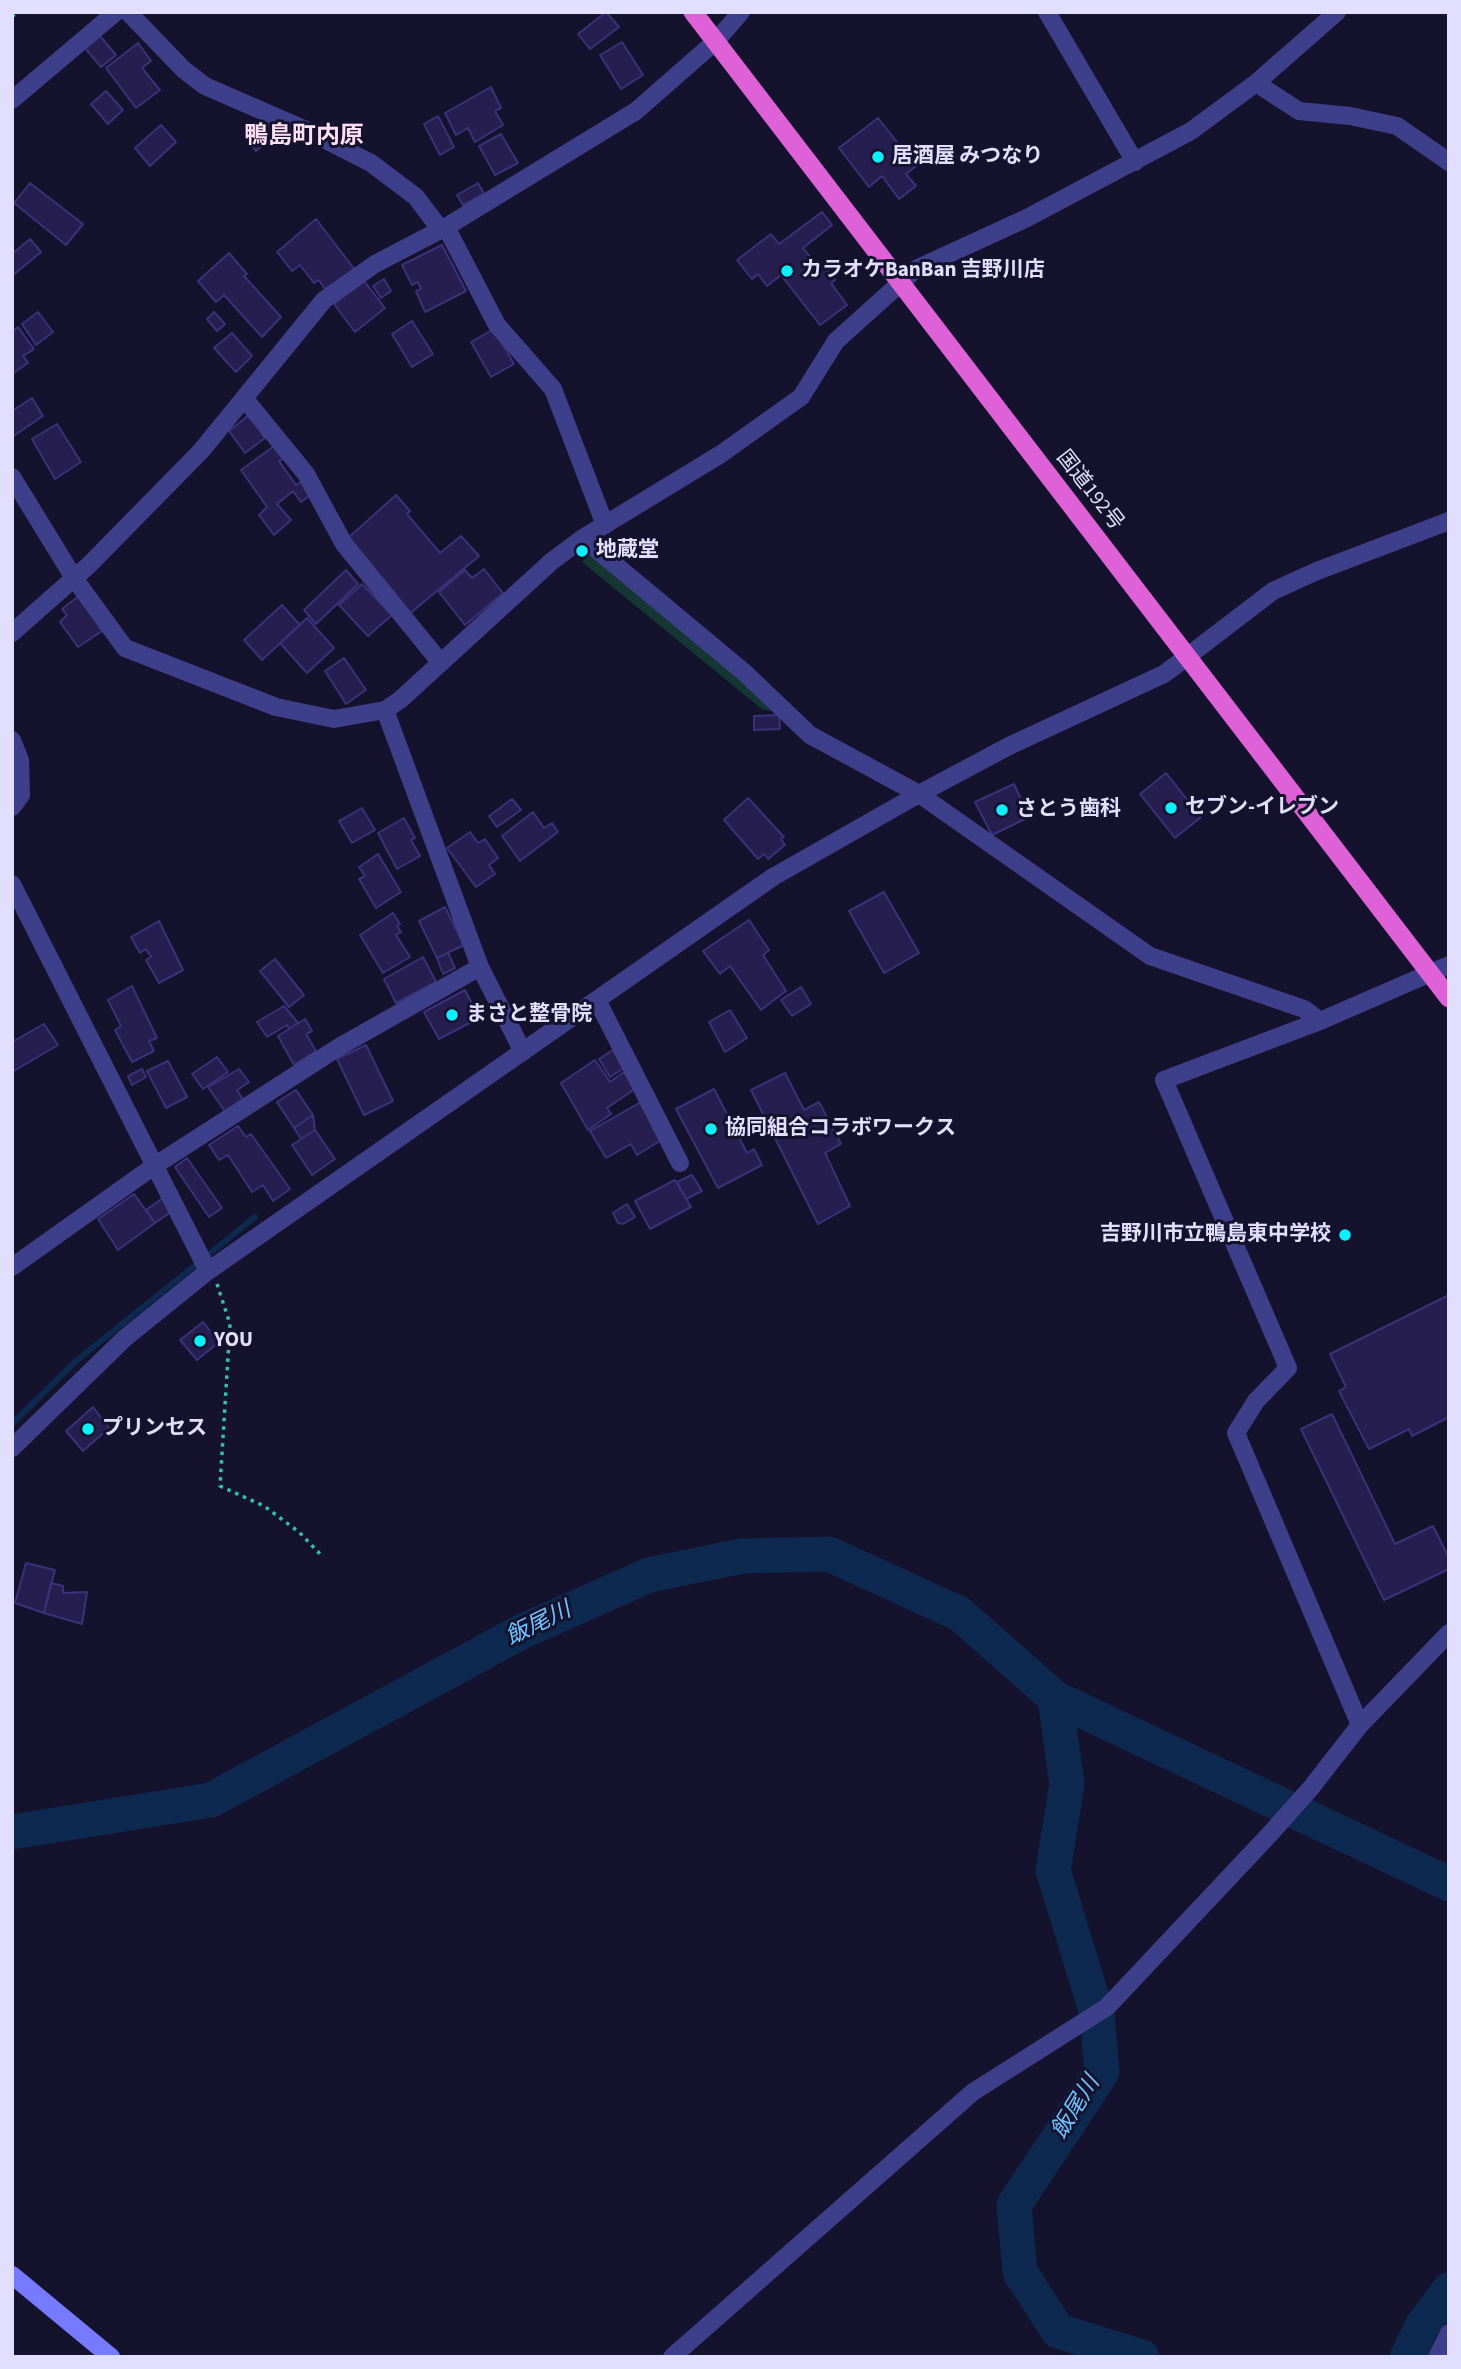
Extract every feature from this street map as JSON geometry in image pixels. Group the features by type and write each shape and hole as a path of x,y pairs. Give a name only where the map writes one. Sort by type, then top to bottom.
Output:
{"highway":[{"name":"国道192号","path":"693,12 1449,998"}],"main road":[{"path":"12,2275 102,2354"}],"street":[{"path":"12,100 116,12"},
{"path":"128,12 184,70 205,86 306,130 371,163 416,197 443,228 497,325 553,389 605,525"},
{"path":"12,633 74,578 201,451 324,300 374,264 443,228 636,111 717,40 741,12"},
{"path":"1047,12 1135,162"},
{"path":"12,477 74,578 125,648 276,707 334,719 385,710 441,663 552,561 583,538 722,454 801,397 836,341 916,269 1027,218 1191,131 1256,83 1337,12"},
{"path":"1256,83 1299,111 1350,116 1398,126 1449,162"},
{"path":"244,398 306,474 344,544 441,663"},
{"path":"12,1448 203,1264 597,1002 773,877 1009,746 1164,674 1273,592 1317,571 1449,521"},
{"path":"583,538 745,673 810,735 919,794 1150,956 1304,1009 1320,1020"},
{"path":"385,710 480,967 523,1052"},
{"path":"12,740 20,760 21,794 12,807"},
{"path":"12,884 203,1264"},
{"path":"1360,1725 1236,1433 1256,1401 1288,1368 1164,1080 1320,1020 1449,965"},
{"path":"12,1267 154,1166 339,1047 480,967"},
{"path":"597,1002 680,1163"},
{"path":"671,2357 973,2092 1107,2007 1269,1835 1310,1789 1360,1725 1449,1633"},
{"path":"1437,2357 1449,2333"}],"path":[{"path":"12,17 17,12"},
{"path":"203,1264 219,1288 230,1324 220,1486 264,1506 299,1532 322,1556"}],"green space":[{"path":"591,553 775,711 763,710 582,562"}],"building":[{"path":"606,12 619,27 590,49 578,34"},
{"path":"100,36 116,55 101,67 85,48"},
{"path":"622,42 643,75 621,89 600,55"},
{"path":"138,43 151,61 142,68 160,90 136,108 106,68"},
{"path":"491,87 501,108 495,111 503,125 475,142 468,128 456,135 445,113"},
{"path":"106,91 123,110 108,124 91,104"},
{"path":"438,116 454,147 440,155 424,124"},
{"name":"居酒屋 みつなり","path":"878,118 916,166 906,174 916,186 899,199 882,176 869,187 839,148"},
{"path":"266,122 276,134 256,151 246,139"},
{"path":"161,125 176,142 150,166 135,148"},
{"path":"501,134 518,163 495,175 479,146"},
{"path":"30,183 83,224 66,245 14,203"},
{"path":"478,183 484,194 463,205 457,195"},
{"name":"カラオケBanBan 吉野川店","path":"822,212 832,225 803,248 819,268 824,266 835,280 831,283 847,305 820,325 781,275 767,286 758,274 752,279 737,260 771,234 779,244"},
{"path":"316,219 355,270 325,289 319,280 314,283 300,265 292,271 277,252"},
{"path":"30,239 41,252 12,276 12,254"},
{"path":"442,245 466,291 425,312 416,291 421,289 418,282 412,285 402,265"},
{"path":"229,253 247,274 244,276 281,317 262,337 224,295 216,302 198,281"},
{"path":"384,279 391,291 381,298 373,286"},
{"path":"364,281 385,308 355,332 334,304"},
{"path":"38,312 53,332 36,345 22,324"},
{"path":"214,312 225,324 217,331 207,319"},
{"path":"412,321 433,354 412,367 392,334"},
{"path":"18,327 34,349 23,356 28,363 12,374 12,332"},
{"path":"494,329 514,364 491,377 471,342"},
{"path":"232,333 252,356 236,372 214,348"},
{"path":"32,398 43,416 12,437 12,411"},
{"path":"249,415 265,438 245,453 229,431"},
{"path":"57,424 81,462 55,479 32,439"},
{"path":"274,446 284,458 279,461 296,485 302,481 312,494 301,502 293,491 277,504 291,520 274,535 259,515 267,507 241,470"},
{"path":"396,495 410,511 407,514 440,553 461,536 479,556 408,615 346,540"},
{"path":"484,569 503,593 465,625 439,592 465,570 472,578"},
{"path":"346,570 358,584 316,624 304,610"},
{"path":"362,584 392,615 368,636 339,605"},
{"path":"80,595 105,629 78,647 60,622 67,615 62,609"},
{"path":"282,605 300,625 262,660 244,640"},
{"path":"307,618 334,648 307,673 280,643"},
{"path":"344,658 366,690 346,704 325,671"},
{"path":"779,715 780,729 754,730 754,716"},
{"path":"1166,773 1201,817 1175,838 1140,794"},
{"name":"さとう歯科","path":"1014,784 1029,817 992,835 975,802"},
{"path":"748,798 784,837 781,839 785,845 768,859 764,854 758,859 724,820"},
{"path":"512,799 521,810 497,827 489,816"},
{"path":"362,808 375,830 352,843 339,821"},
{"path":"533,812 544,828 552,823 558,832 520,861 502,836"},
{"path":"404,818 415,838 411,840 420,856 397,869 378,833"},
{"path":"470,832 478,843 485,839 498,858 489,865 495,874 476,887 447,848"},
{"path":"378,854 401,892 376,908 359,879 365,876 359,867"},
{"path":"884,892 919,953 884,973 849,911"},
{"path":"445,907 464,945 437,958 419,921"},
{"path":"393,913 400,924 397,926 401,932 396,935 410,957 383,973 360,935"},
{"path":"749,920 769,950 763,955 786,991 761,1010 730,966 720,974 703,951"},
{"path":"159,921 183,970 159,983 146,960 151,957 146,949 140,953 131,937"},
{"path":"448,953 455,968 443,974 437,958"},
{"path":"423,957 436,982 396,1003 384,979"},
{"path":"275,959 304,995 289,1007 260,971"},
{"path":"132,986 157,1038 149,1041 154,1051 132,1062 115,1030 121,1026 108,1000"},
{"path":"801,987 811,1004 792,1016 781,1000"},
{"name":"まさと整骨院","path":"465,990 479,1018 439,1039 424,1012"},
{"path":"284,1006 298,1023 289,1029 287,1025 267,1037 257,1022"},
{"path":"730,1010 747,1038 725,1052 709,1022"},
{"path":"305,1019 312,1031 306,1034 316,1051 294,1065 278,1036"},
{"path":"44,1024 58,1045 12,1072 12,1042"},
{"path":"366,1045 393,1101 364,1115 337,1059"},
{"path":"613,1050 624,1068 610,1077 599,1059"},
{"path":"217,1057 228,1072 203,1089 192,1074"},
{"path":"595,1060 610,1082 624,1072 635,1089 607,1108 611,1114 588,1130 561,1083"},
{"path":"168,1061 187,1097 166,1108 147,1071"},
{"path":"142,1069 146,1077 132,1085 128,1076"},
{"path":"239,1069 249,1082 237,1090 245,1103 226,1113 208,1087"},
{"path":"785,1073 804,1110 819,1102 841,1144 825,1153 850,1206 818,1224 751,1090"},
{"name":"協同組合コラボワークス","path":"714,1089 747,1153 754,1149 762,1165 718,1188 676,1109"},
{"path":"296,1090 313,1115 294,1128 277,1102"},
{"path":"641,1102 663,1139 637,1155 631,1144 606,1158 590,1131"},
{"path":"313,1115 315,1130 301,1139 294,1128"},
{"path":"238,1126 246,1137 251,1134 290,1189 273,1201 263,1185 252,1192 228,1155 219,1160 209,1145"},
{"path":"315,1130 335,1159 312,1175 292,1145"},
{"path":"187,1158 222,1208 209,1217 175,1167"},
{"path":"692,1175 702,1191 686,1199 677,1182"},
{"path":"675,1180 691,1207 650,1229 635,1201"},
{"path":"134,1194 155,1223 118,1250 98,1219"},
{"path":"163,1198 171,1212 155,1223 146,1210"},
{"path":"627,1204 635,1217 623,1224 618,1223 613,1213"},
{"path":"1449,1295 1449,1417 1412,1436 1409,1429 1369,1449 1339,1391 1346,1387 1330,1354"},
{"name":"YOU","path":"203,1322 219,1342 197,1360 180,1340"},
{"name":"プリンセス","path":"93,1407 109,1428 83,1451 66,1431"},
{"path":"1332,1414 1395,1544 1433,1526 1449,1558 1449,1569 1384,1600 1301,1429"},
{"path":"26,1563 55,1570 44,1613 15,1603"},
{"path":"51,1583 63,1586 63,1593 87,1592 82,1624 44,1613"}],"waterway":[{"path":"12,1424 76,1361 255,1217"},
{"name":"飯尾川","path":"12,1832 211,1800 521,1632 649,1575 742,1556 829,1554 960,1614 1055,1698 1449,1884"},
{"name":"飯尾川","path":"1055,1698 1067,1784 1053,1870 1097,2014 1102,2072 1014,2205 1020,2272 1058,2331 1142,2357"},
{"name":"飯尾川","path":"1407,2357 1422,2326 1449,2290"}],"place":[{"name":"居酒屋 みつなり","path":"878,157"},
{"name":"カラオケBanBan 吉野川店","path":"787,271"},
{"name":"地蔵堂","path":"582,551"},
{"name":"セブン-イレブン","path":"1171,808"},
{"name":"さとう歯科","path":"1002,810"},
{"name":"まさと整骨院","path":"452,1015"},
{"name":"協同組合コラボワークス","path":"711,1129"},
{"name":"吉野川市立鴨島東中学校","path":"1345,1235"},
{"name":"YOU","path":"200,1341"},
{"name":"プリンセス","path":"88,1429"}],"district":[{"name":"鴨島町内原","path":"304,138"}]}
